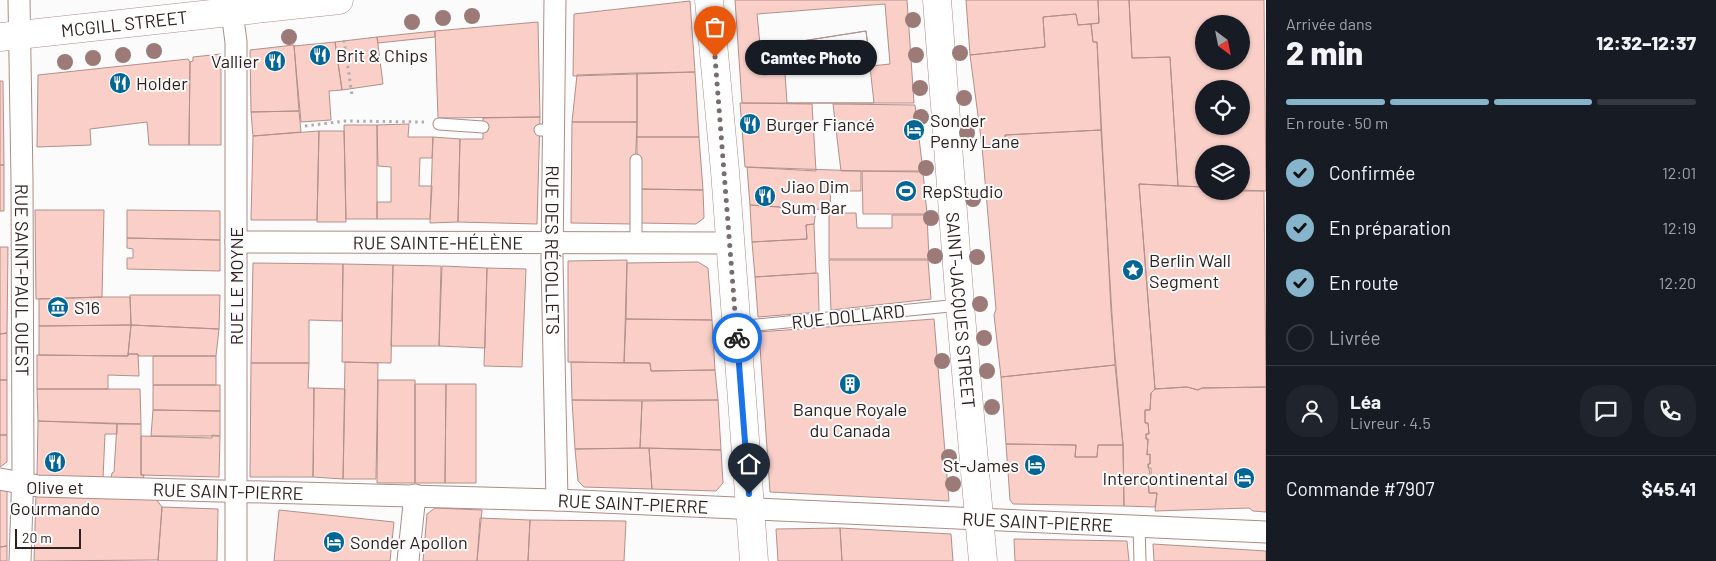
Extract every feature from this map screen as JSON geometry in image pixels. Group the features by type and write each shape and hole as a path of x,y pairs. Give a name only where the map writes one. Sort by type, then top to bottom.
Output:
{"street":[{"name":"RUE SAINT-PAUL OUEST","path":"19,0 9,36 22,180 22,483 20,561"},
{"name":"MCGILL STREET","path":"9,36 339,0"},
{"name":"RUE DES RÉCOLLETS","path":"555,0 546,130 553,243 557,500"},
{"path":"709,0 730,243 754,561"},
{"name":"SAINT-JACQUES STREET","path":"936,0 960,305 983,561"},
{"name":"RUE LE MOYNE","path":"232,12 236,42 236,561"},
{"name":"RUE SAINTE-HÉLÈNE","path":"236,242 730,243"},
{"name":"RUE SAINT-PIERRE","path":"0,479 38,486 557,500 1266,532"},
{"path":"408,561 415,495"}],"lane":[{"path":"439,124 484,127"},
{"path":"636,160 636,242"},
{"name":"RUE DOLLARD","path":"736,327 960,305"},
{"path":"1139,526 1140,561"}],"path":[{"path":"344,40 352,95"},
{"path":"305,126 345,121 409,121 439,124"}],"building":[{"path":"735,0 907,0 914,103 742,103"},
{"path":"966,0 1098,0 1099,23 1078,25 1076,14 1043,17 1045,47 970,55"},
{"path":"1098,0 1129,0 1132,58 1170,57 1178,186 1139,184 1155,389 1151,393 1150,410 1145,410 1145,423 1148,423 1149,434 1146,434 1146,439 1148,439 1147,455 1150,454 1150,464 1148,464 1151,479 1148,479 1149,493 1157,493 1155,507 1124,506 1123,445 1111,310 1097,42 1093,42 1091,24 1099,23"},
{"path":"1129,0 1264,0 1266,191 1250,190 1250,145 1195,145 1195,187 1178,186 1170,57 1132,58"},
{"path":"690,1 695,72 573,76 574,14"},
{"path":"885,4 890,64 871,66 866,31 783,44 785,73 763,75 757,14"},
{"path":"1076,14 1078,25 1091,24 1093,42 1097,42 1101,130 1005,135 1006,144 982,146 970,55 1045,47 1043,17"},
{"path":"538,22 540,117 438,118 435,31"},
{"path":"435,31 435,37 378,43 377,37"},
{"path":"866,31 874,103 787,103 783,44"},
{"path":"377,37 383,84 342,90 335,42"},
{"path":"335,42 342,90 329,91 331,120 301,122 294,46"},
{"path":"294,45 299,111 251,112 250,50"},
{"path":"221,54 221,145 189,145 190,62 193,61 193,57"},
{"path":"188,59 190,62 189,145 149,145 147,122 90,129 91,145 37,147 38,75"},
{"path":"695,72 699,137 637,137 637,73"},
{"path":"637,73 637,122 572,122 577,75"},
{"path":"0,81 3,81 4,165 0,165"},
{"path":"740,103 812,104 816,171 745,167"},
{"path":"833,104 915,105 923,171 841,171"},
{"path":"299,111 301,132 253,136 251,112"},
{"path":"540,117 537,224 458,222 460,139 483,139 483,118"},
{"path":"572,122 637,122 633,224 571,223"},
{"path":"409,124 408,137 433,137 432,158 420,158 419,186 432,186 430,219 377,219 377,202 391,202 391,167 378,166 377,125"},
{"path":"344,125 377,125 377,219 346,219"},
{"path":"1101,130 1115,365 1001,377 994,315 996,309 982,146 1006,144 1005,135"},
{"path":"319,131 317,220 251,220 253,136"},
{"path":"319,131 344,131 346,222 317,222"},
{"path":"433,137 460,139 458,222 430,223"},
{"path":"637,137 699,137 703,190 640,189 641,157 637,157"},
{"path":"0,165 4,165 4,211 0,211"},
{"path":"747,167 861,171 861,191 830,191 831,210 750,205"},
{"path":"862,171 923,172 927,214 863,214"},
{"path":"1139,184 1195,187 1195,200 1250,200 1250,191 1264,191 1266,387 1202,388 1198,390 1187,387 1155,389"},
{"path":"640,189 703,190 704,218 696,224 640,223"},
{"path":"750,205 816,210 814,224 806,225 807,239 752,242"},
{"path":"35,210 104,210 102,297 36,299"},
{"path":"127,210 220,211 220,240 127,238"},
{"path":"829,213 856,213 857,228 892,228 892,215 927,215 929,259 829,259"},
{"path":"814,224 816,273 755,277 752,242 807,239 806,225"},
{"path":"127,238 220,240 220,271 127,269 127,258 133,258 133,249 127,248"},
{"path":"0,247 8,247 7,333 0,334"},
{"path":"627,260 624,363 568,362 568,261"},
{"path":"829,260 928,260 931,299 831,310"},
{"path":"698,262 708,268 712,320 626,319 627,263"},
{"path":"253,263 343,264 342,321 309,320 309,363 251,363"},
{"path":"343,264 393,265 391,363 342,362"},
{"path":"393,265 441,266 439,346 391,346"},
{"path":"442,266 487,268 485,348 439,346"},
{"path":"487,268 526,269 522,367 484,366"},
{"path":"818,273 819,312 758,317 755,277"},
{"path":"130,295 220,295 219,329 131,325"},
{"path":"130,297 131,325 39,326 39,299"},
{"path":"626,319 712,320 715,370 651,371 650,363 624,363"},
{"name":"Banque Royale du Canada","path":"934,319 949,501 770,492 759,332"},
{"path":"131,325 219,329 216,356 138,356 138,354 128,354"},
{"path":"131,325 128,356 39,355 39,326"},
{"path":"7,333 7,380 0,380 0,334"},
{"path":"128,354 138,354 139,376 108,375 108,389 37,389 37,355 128,356"},
{"path":"153,356 216,356 216,385 153,385"},
{"path":"345,362 378,363 376,479 343,479"},
{"path":"571,362 650,363 651,371 715,370 718,400 572,400"},
{"path":"251,363 309,363 308,388 314,388 313,477 250,477"},
{"path":"1115,365 1123,445 1098,445 1097,457 1075,457 1076,445 1006,444 1001,377"},
{"path":"0,380 7,380 7,435 0,435"},
{"path":"378,380 415,380 415,483 377,483"},
{"path":"415,384 446,384 445,483 415,483"},
{"path":"446,384 476,384 476,483 445,483"},
{"path":"153,385 220,385 220,411 153,410"},
{"path":"1187,387 1198,390 1202,388 1266,387 1266,512 1253,511 1249,508 1155,511 1157,493 1149,493 1148,479 1151,479 1151,468 1148,468 1150,454 1147,455 1148,439 1146,439 1146,434 1149,434 1148,423 1145,423 1145,410 1150,410 1151,393 1155,389"},
{"path":"314,388 345,389 343,479 313,477"},
{"path":"37,389 140,389 141,424 38,421"},
{"path":"572,400 642,401 640,448 575,449"},
{"path":"718,400 721,450 640,448 642,401"},
{"path":"153,410 220,411 220,436 151,436"},
{"path":"38,421 117,424 117,434 105,434 103,478 37,476"},
{"path":"117,424 141,424 141,475 144,475 143,480 111,478 114,472"},
{"path":"0,435 7,435 7,462 0,467"},
{"path":"212,435 220,436 219,477 141,475 141,436 212,438"},
{"path":"1006,444 1076,445 1075,457 1097,457 1098,445 1123,445 1124,506 1013,504 1010,500"},
{"path":"649,448 652,489 584,487 578,481 575,449"},
{"path":"649,448 721,450 723,483 716,491 652,489"},
{"path":"0,490 7,491 7,546 0,547"},
{"path":"36,495 156,499 162,507 158,560 34,561"},
{"path":"162,507 218,509 217,561 158,561"},
{"path":"435,508 482,510 477,561 423,561 427,514"},
{"name":"Sonder Apollon","path":"279,510 394,522 390,561 274,561"},
{"path":"480,518 530,520 528,561 477,561"},
{"path":"530,520 626,521 624,561 528,561"},
{"path":"840,528 842,561 778,561 776,529"},
{"path":"840,528 951,534 953,561 842,561"},
{"path":"1014,539 1127,541 1129,561 1015,561"},
{"path":"1153,544 1266,551 1266,561 1154,561"},
{"path":"7,546 7,561 0,561 0,547"}],"way so far":[{"path":"715,57 737,338"}],"place":[{"name":"Brit & Chips","path":"320,55"},
{"name":"Camtec Photo","path":"715,57"},
{"name":"Vallier","path":"275,61"},
{"name":"Holder","path":"120,83"},
{"name":"Burger Fiancé","path":"750,124"},
{"name":"Sonder Penny Lane","path":"914,130"},
{"name":"RepStudio","path":"906,191"},
{"name":"Jiao Dim Sum Bar","path":"765,196"},
{"name":"Berlin Wall Segment","path":"1133,270"},
{"name":"S16","path":"58,307"},
{"name":"Banque Royale du Canada","path":"850,384"},
{"name":"Olive et Gourmando","path":"55,462"},
{"name":"St-James","path":"1035,465"},
{"name":"Intercontinental","path":"1244,478"},
{"name":"Sonder Apollon","path":"334,542"}],"route":[{"path":"737,338 749,494"}]}
